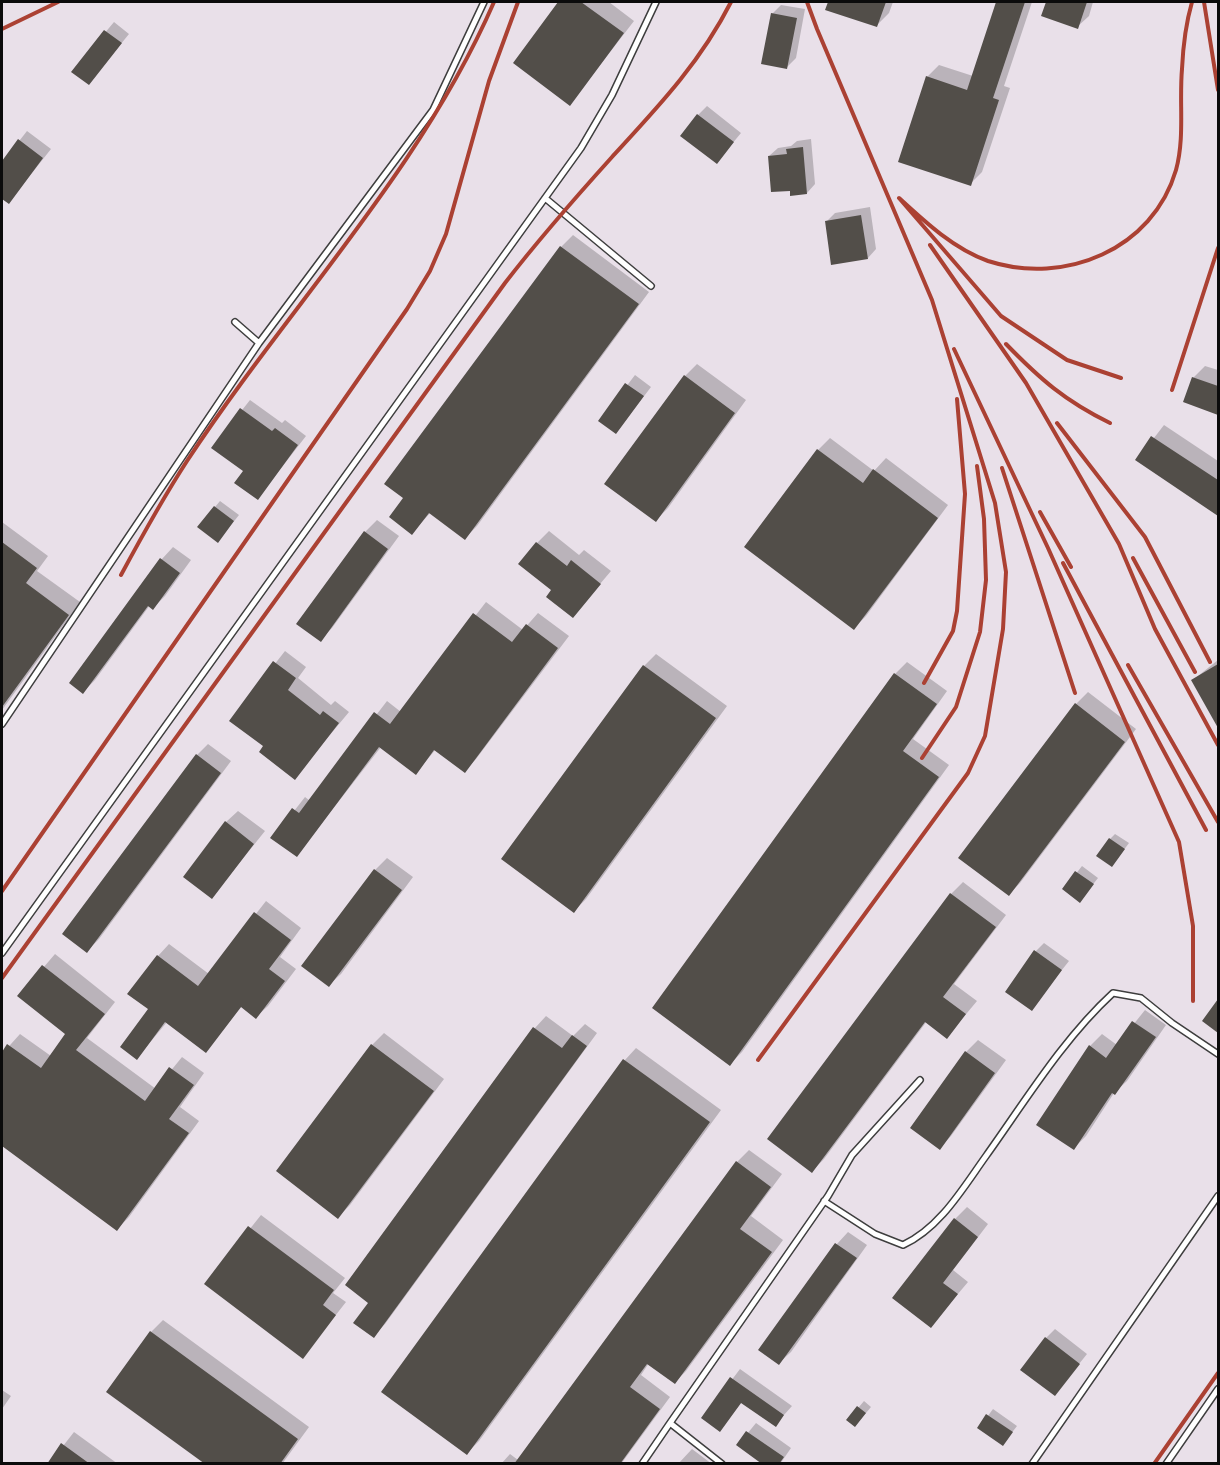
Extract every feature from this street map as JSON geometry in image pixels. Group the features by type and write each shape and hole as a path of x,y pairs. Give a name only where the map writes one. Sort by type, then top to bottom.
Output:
{"lane":[{"path":"2,724 259,343 433,110 484,2"},
{"path":"2,953 581,148 612,95 656,2"},
{"path":"545,198 651,286"},
{"path":"235,322 259,343"},
{"path":"824,1202 875,1234 903,1245 919,1237 951,1206 1084,1019 1113,993 1141,998 1172,1023 1218,1054"},
{"path":"642,1464 824,1202 852,1155 920,1080"},
{"path":"1032,1464 1218,1196"},
{"path":"1166,1464 1218,1389"},
{"path":"670,1423 722,1464"}],"shaded area":[{"path":"2,2 1218,2 1218,1463 2,1463"}],"building":[{"path":"558,2 581,2 624,33 570,106 513,63"},
{"path":"828,2 886,2 877,27 825,10"},
{"path":"996,2 1025,2 993,98 999,100 971,186 898,162 926,76 967,90"},
{"path":"1046,2 1087,2 1078,29 1041,16"},
{"path":"771,13 797,18 787,69 761,64"},
{"path":"104,30 122,43 89,85 71,72"},
{"path":"697,114 734,142 717,164 680,136"},
{"path":"18,139 43,158 9,204 2,199 2,161"},
{"path":"803,147 807,194 790,196 790,191 771,192 768,156 787,154 786,149"},
{"path":"861,215 868,259 831,265 825,221"},
{"path":"560,246 639,304 465,540 429,513 412,535 389,517 403,498 384,484"},
{"path":"684,375 735,413 656,522 604,484"},
{"path":"1192,377 1218,386 1218,415 1183,402"},
{"path":"625,383 644,396 616,434 598,421"},
{"path":"240,408 272,431 275,428 298,445 258,500 234,483 243,471 211,448"},
{"path":"1151,436 1218,480 1218,516 1135,460"},
{"path":"817,449 863,483 873,469 938,518 854,630 744,547"},
{"path":"214,506 234,521 218,543 197,527"},
{"path":"364,531 388,549 321,642 296,624"},
{"path":"2,542 37,568 26,583 69,615 2,707"},
{"path":"536,542 567,566 571,560 601,584 573,618 546,597 551,590 518,564"},
{"path":"160,558 180,573 153,610 148,606 83,694 69,683"},
{"path":"473,613 512,642 526,624 558,648 465,773 434,750 416,775 379,747 297,857 270,838 292,808 299,813 374,712 390,724"},
{"path":"273,661 296,678 288,690 320,715 323,711 339,723 295,780 259,752 263,746 229,721"},
{"path":"1218,664 1218,728 1191,680"},
{"path":"643,665 716,718 574,913 501,859"},
{"path":"894,673 937,704 903,751 939,777 730,1066 652,1008"},
{"path":"1075,703 1125,742 1009,896 958,858"},
{"path":"196,754 221,773 87,953 62,934"},
{"path":"225,821 254,844 212,899 183,877"},
{"path":"1109,838 1125,849 1112,867 1096,856"},
{"path":"374,869 402,890 329,987 301,966"},
{"path":"1075,871 1094,884 1080,903 1062,889"},
{"path":"950,893 996,927 943,997 966,1014 947,1039 925,1022 812,1173 767,1139"},
{"path":"254,912 291,940 269,969 285,981 256,1019 241,1007 206,1053 165,1022 137,1060 120,1047 148,1009 127,994 157,955 198,986"},
{"path":"1034,950 1062,970 1032,1011 1005,992"},
{"path":"42,965 105,1014 76,1050 145,1101 169,1067 194,1085 169,1119 189,1133 117,1231 2,1146 2,1052 7,1044 41,1068 65,1034 17,996"},
{"path":"1218,999 1218,1033 1202,1021"},
{"path":"1132,1021 1156,1037 1115,1095 1112,1093 1074,1150 1036,1125 1089,1045 1106,1058"},
{"path":"533,1027 562,1048 572,1035 587,1046 374,1338 353,1323 368,1303 345,1285"},
{"path":"371,1044 434,1091 338,1219 276,1171"},
{"path":"965,1051 995,1073 940,1150 910,1128"},
{"path":"623,1059 710,1122 467,1455 381,1392"},
{"path":"736,1161 771,1187 740,1229 772,1252 675,1384 647,1364 630,1387 660,1409 620,1464 514,1464"},
{"path":"954,1218 978,1237 943,1283 958,1294 931,1328 892,1298"},
{"path":"248,1226 334,1290 323,1305 336,1315 303,1359 204,1284"},
{"path":"835,1243 857,1258 779,1365 758,1350"},
{"path":"150,1331 298,1439 280,1464 205,1464 106,1392"},
{"path":"1045,1337 1080,1364 1055,1396 1020,1370"},
{"path":"730,1377 784,1415 776,1427 741,1403 720,1432 701,1418"},
{"path":"857,1406 866,1413 855,1427 846,1420"},
{"path":"986,1414 1013,1432 1003,1446 977,1428"},
{"path":"746,1431 784,1457 779,1464 762,1464 736,1445"},
{"path":"61,1443 90,1464 47,1464"}],"railway":[{"path":"2,29 58,2"},
{"path":"121,575 187,461 226,404 351,237 429,124 464,64 494,2"},
{"path":"2,891 407,309 430,271 446,234 489,81 518,2"},
{"path":"2,978 505,283 557,219 677,84 706,45 731,2"},
{"path":"758,1060 968,773 985,736 1003,629 1006,572 995,503 932,300 807,2"},
{"path":"1121,378 1067,360 1001,316 899,198 963,249 988,261 1017,268 1047,268 1075,264 1102,254 1127,240 1148,221 1164,198 1176,170 1180,145 1183,52 1192,2"},
{"path":"1204,2 1218,90"},
{"path":"930,245 1026,383 1119,544 1155,629 1218,745"},
{"path":"1172,390 1218,248"},
{"path":"1006,344 1054,388 1110,423"},
{"path":"954,349 1048,548 1179,842 1193,926 1193,1001"},
{"path":"924,683 953,631 957,611 965,494 957,399"},
{"path":"1057,423 1145,537 1210,662"},
{"path":"922,758 956,707 980,632 986,580 984,519 977,466"},
{"path":"1002,468 1075,693"},
{"path":"1040,512 1071,567"},
{"path":"1133,558 1195,672"},
{"path":"1063,563 1206,830"},
{"path":"1128,665 1218,822"},
{"path":"1154,1464 1218,1373"}]}
